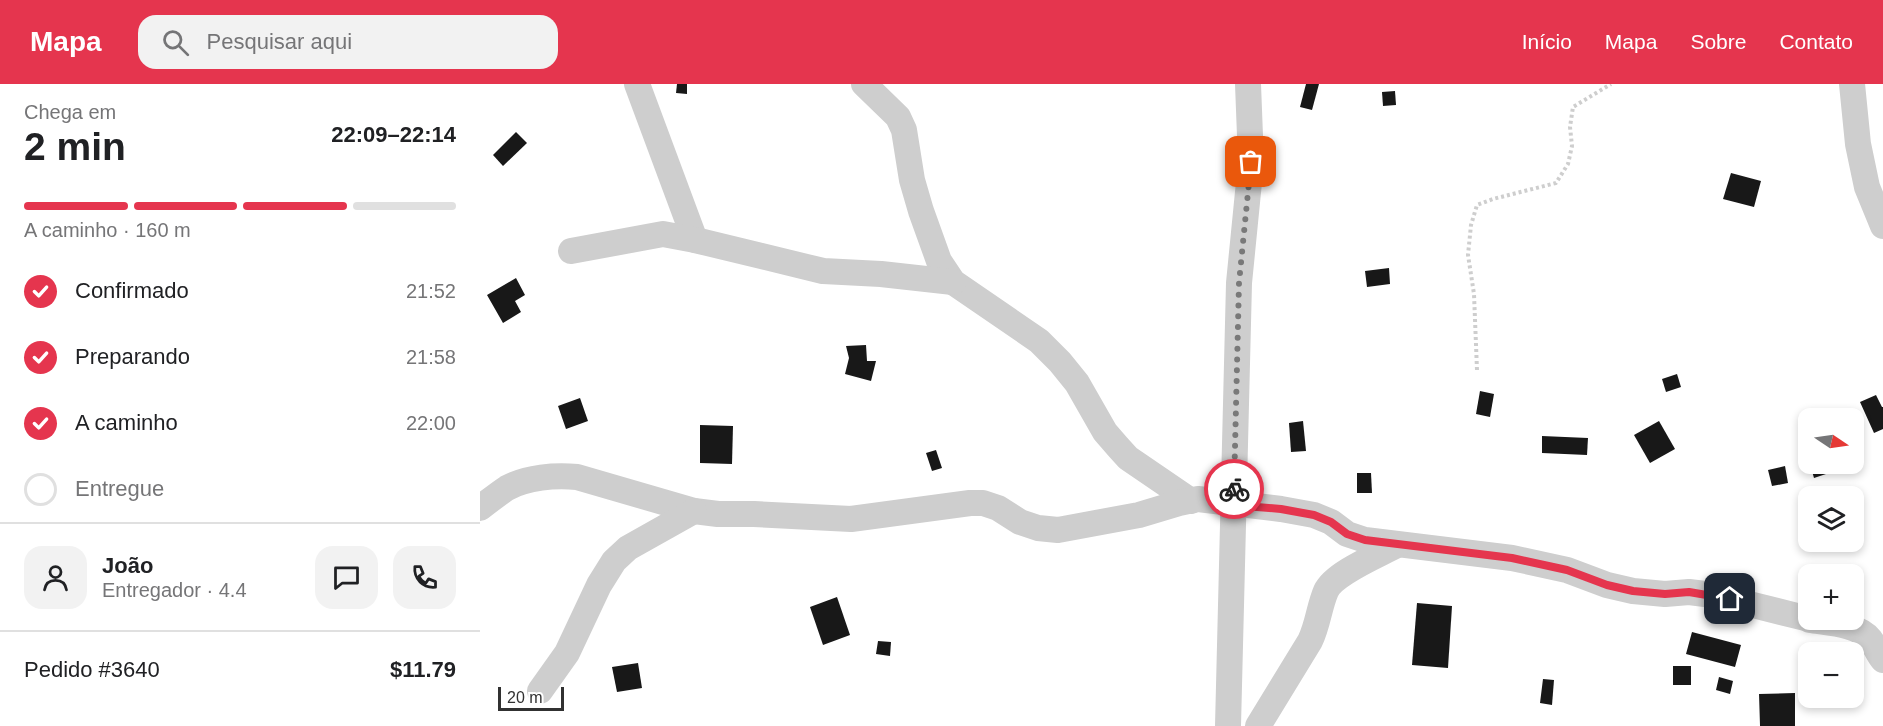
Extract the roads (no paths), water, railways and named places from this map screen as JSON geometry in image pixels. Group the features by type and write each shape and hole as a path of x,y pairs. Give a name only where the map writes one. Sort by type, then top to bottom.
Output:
{"street":[{"path":"637,84 695,240"},
{"path":"864,84 898,117 904,130 912,180 921,211 939,261 953,282 1039,341 1077,383 1106,432 1128,458 1191,501"},
{"path":"1228,726 1239,283 1251,162 1248,84"},
{"path":"1852,84 1858,144 1867,187 1883,226"},
{"path":"571,251 663,234 823,271 881,274 953,282"},
{"path":"480,508 508,488 525,482 560,476 577,477 694,511 718,514 851,519 983,503 998,508 1020,522 1038,528 1058,530 1138,515 1198,499 1314,515 1331,522 1347,534 1365,540 1512,558 1567,570 1616,587 1665,594 1689,592 1713,595 1798,616"},
{"path":"540,691 567,653 599,585 614,561 628,548 694,511"},
{"path":"1258,726 1310,641 1317,626 1326,589 1345,572 1397,545"},
{"path":"1859,630 1871,641 1883,660"}]}
